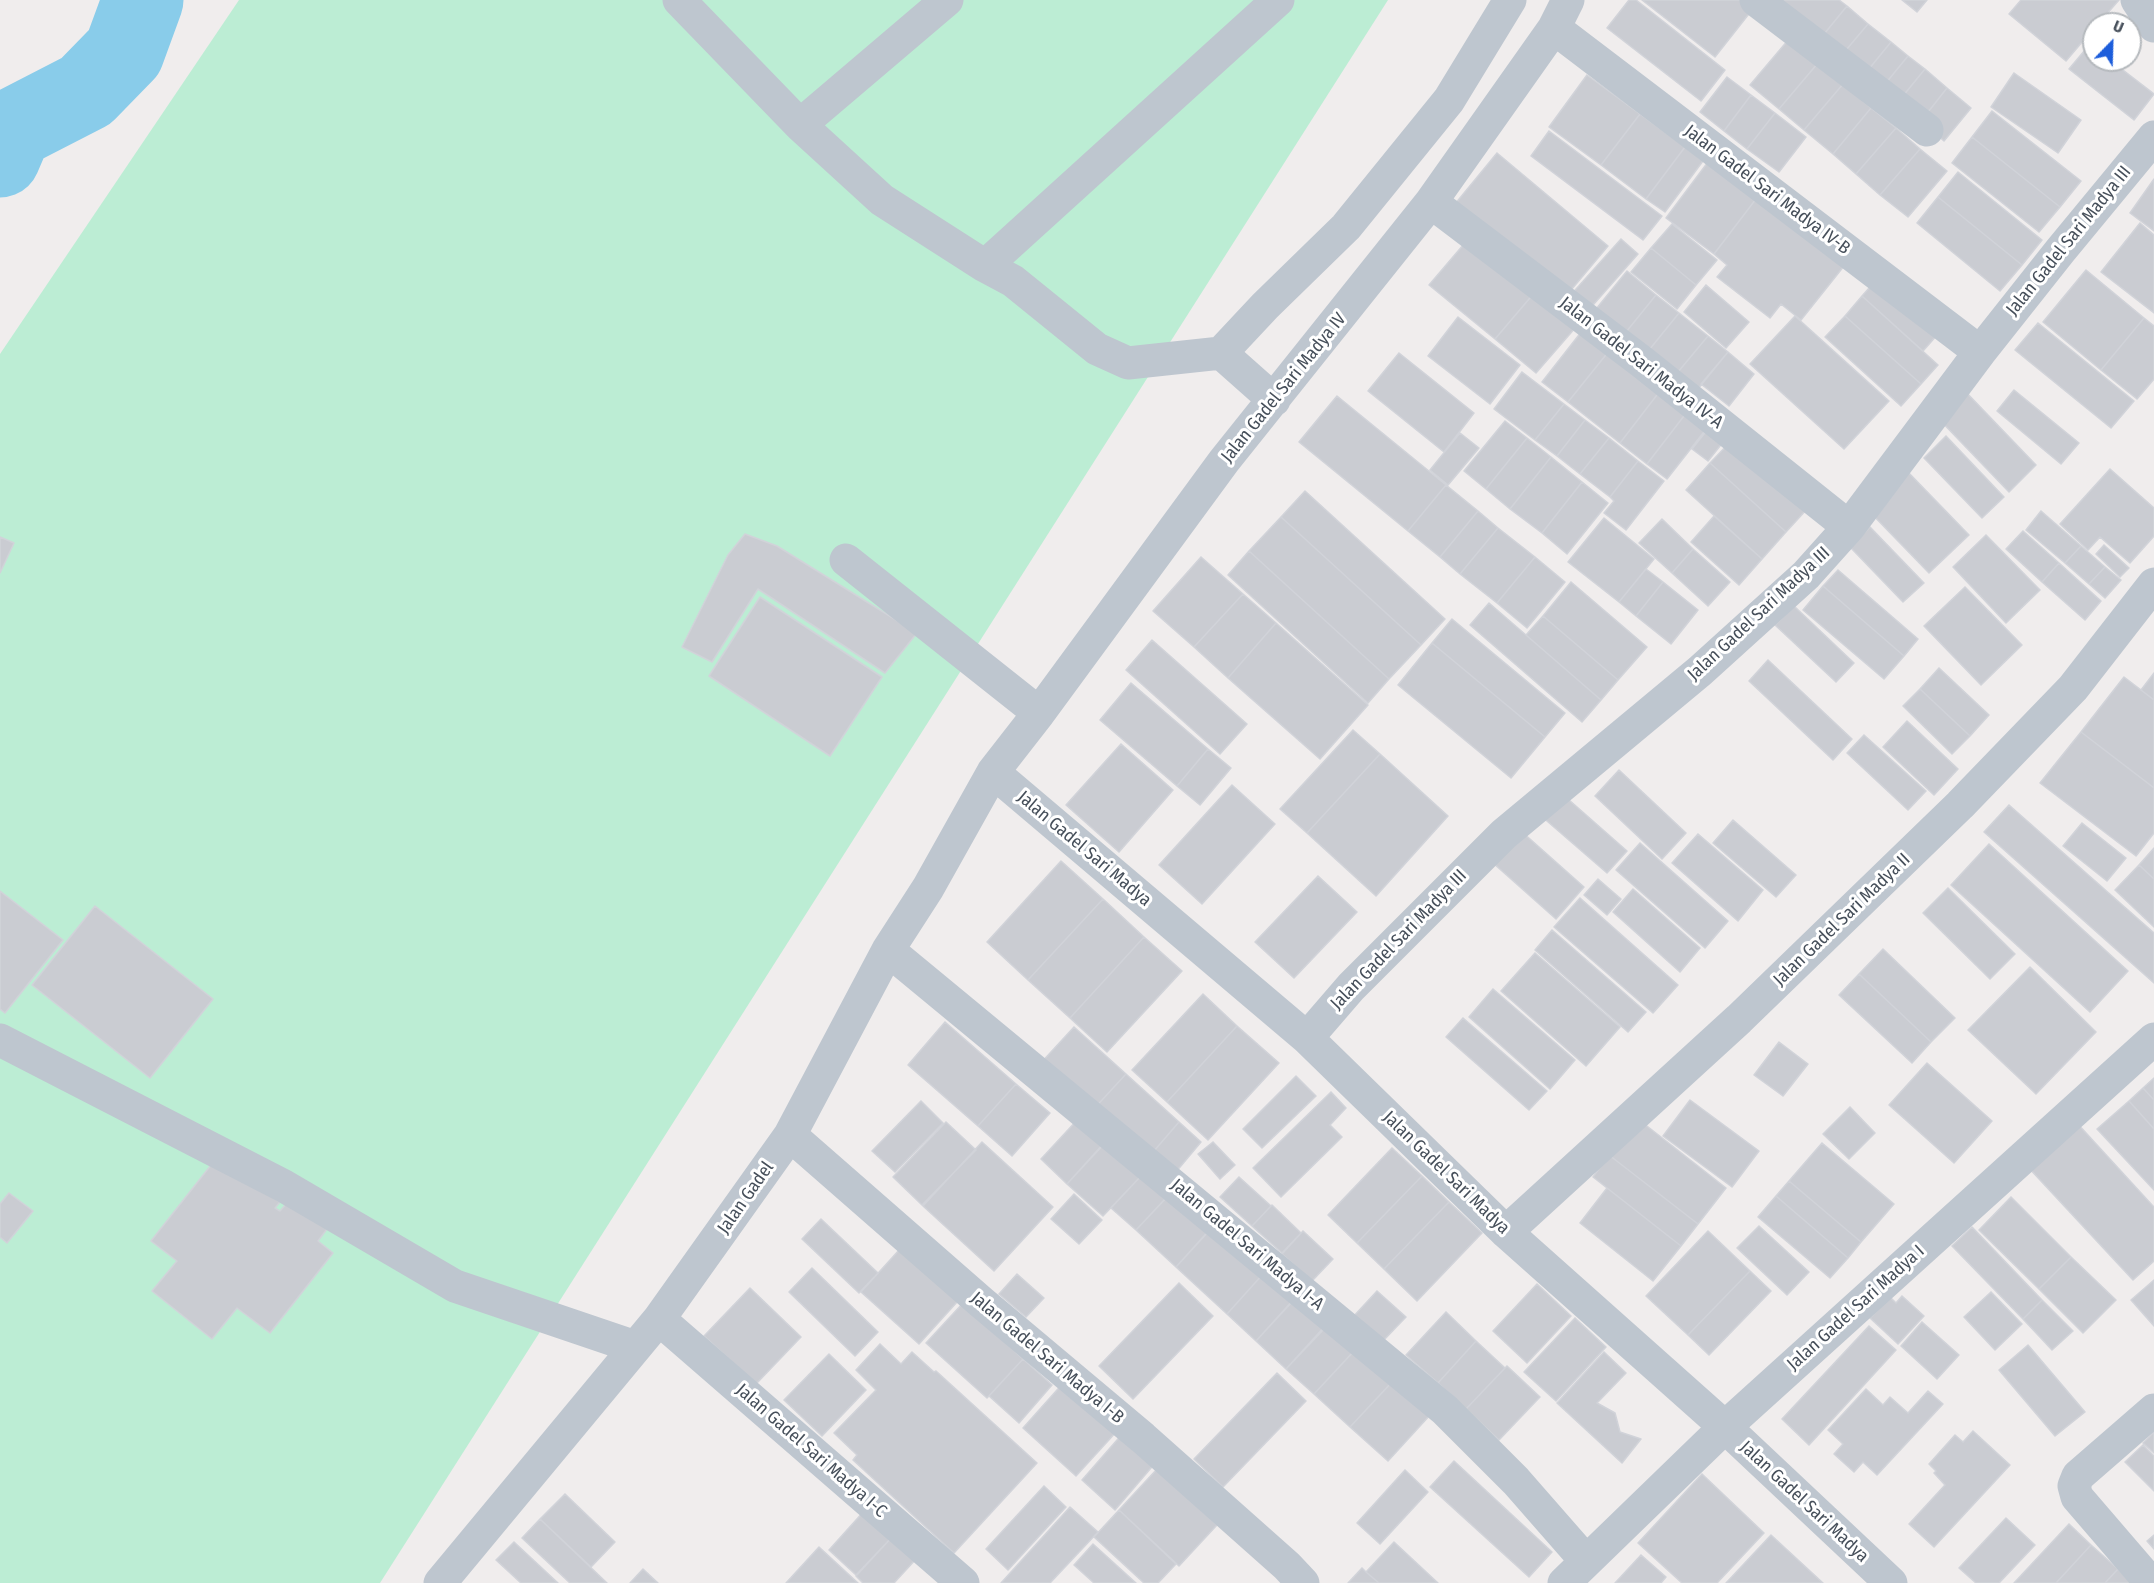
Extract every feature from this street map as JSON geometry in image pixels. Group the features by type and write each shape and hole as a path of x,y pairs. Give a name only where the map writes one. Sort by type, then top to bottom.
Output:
{"street":[{"path":"679,0 800,125 882,200 985,266 1013,281 1097,349 1128,363 1221,353 1265,306 1346,227 1449,100 1510,0"},
{"path":"800,125 947,0"},
{"path":"985,266 1278,0"},
{"path":"1756,0 1927,130"},
{"path":"2137,0 2154,26"},
{"name":"Jalan Gadel Sari Madya IV","path":"993,772 1040,713 1224,461 1431,202 1561,14"},
{"name":"Jalan Gadel Sari Madya IV-B","path":"1561,14 1980,352"},
{"name":"Jalan Gadel Sari Madya III","path":"1307,1038 1351,987 1504,834 1700,671 1806,575 1849,527 1980,352 2154,137"},
{"name":"Jalan Gadel Sari Madya IV-A","path":"1431,202 1642,362 1849,527"},
{"path":"1221,353 1274,400"},
{"path":"846,560 1040,713"},
{"name":"Jalan Gadel Sari Madya II","path":"1506,1232 1738,1019 1960,805 2073,688 2154,584"},
{"name":"Jalan Gadel Sari Madya","path":"993,772 1307,1038 1506,1232 1725,1427 1891,1583"},
{"name":"Jalan Gadel","path":"440,1583 659,1319 790,1135 888,950 928,888 993,772"},
{"name":"Jalan Gadel Sari Madya I-A","path":"888,950 1445,1410 1516,1481 1575,1572"},
{"name":"Jalan Gadel Sari Madya I","path":"1575,1572 1725,1427 2154,1039"},
{"path":"0,1040 284,1186 455,1286 635,1347"},
{"name":"Jalan Gadel Sari Madya I-B","path":"790,1135 981,1302 1143,1438 1287,1566 1303,1583"},
{"name":"Jalan Gadel Sari Madya I-C","path":"659,1319 963,1583"},
{"path":"2151,1583 2077,1497 2074,1486 2079,1476 2154,1410"}],"green space":[{"path":"239,0 1388,0 380,1583 0,1583 0,354"}],"building":[{"path":"1629,0 1636,0 1725,70 1701,101 1607,28"},
{"path":"1642,0 1740,0 1752,10 1715,57"},
{"path":"1774,0 1839,0 1847,6 1820,39"},
{"path":"1902,0 1927,0 1917,12"},
{"path":"2021,0 2119,0 2108,12 2082,12 2082,42 2066,61 2009,14"},
{"path":"1847,6 1868,24 1841,56 1820,39"},
{"path":"1868,24 1891,42 1864,75 1841,56"},
{"path":"1789,39 1818,63 1779,109 1750,85"},
{"path":"1891,42 1908,56 1881,89 1864,75"},
{"path":"2082,54 2082,72 2126,72 2154,94 2134,120 2069,69"},
{"path":"1908,56 1925,69 1898,102 1881,89"},
{"path":"1818,63 1843,84 1804,130 1779,109"},
{"path":"1925,69 1947,88 1921,121 1898,102"},
{"path":"2014,73 2081,120 2058,153 1991,107"},
{"path":"1587,75 1640,114 1601,165 1549,127"},
{"path":"1727,77 1751,95 1724,131 1700,112"},
{"path":"1843,84 1871,108 1833,154 1804,130"},
{"path":"1947,88 1971,108 1944,141 1921,121"},
{"path":"1751,95 1775,113 1747,149 1724,131"},
{"path":"1871,108 1896,128 1856,174 1833,154"},
{"path":"1992,111 2081,181 2060,207 1972,137"},
{"path":"1775,113 1806,137 1779,172 1747,149"},
{"path":"1640,114 1685,147 1646,199 1601,165"},
{"path":"1896,128 1920,149 1880,195 1856,174"},
{"path":"1549,131 1662,216 1643,240 1531,156"},
{"path":"1972,137 2060,207 2039,232 1952,163"},
{"path":"1685,147 1703,161 1665,212 1646,199"},
{"path":"1920,149 1947,171 1908,217 1880,195"},
{"path":"1497,153 1608,246 1566,296 1455,204"},
{"path":"1708,162 1756,199 1714,254 1666,218"},
{"path":"1958,172 2042,240 2022,265 1938,197"},
{"path":"2154,179 2154,231 2130,213"},
{"path":"1938,197 2022,265 2000,291 1917,223"},
{"path":"1756,199 1844,266 1801,320 1781,304 1770,318 1717,277 1727,265 1714,254"},
{"path":"2140,223 2154,235 2154,313 2101,272"},
{"path":"1672,224 1717,260 1696,285 1651,248"},
{"path":"1470,237 1535,292 1495,339 1429,285"},
{"path":"1621,239 1638,254 1586,313 1568,298"},
{"path":"1651,248 1696,285 1677,309 1631,272"},
{"path":"2086,270 2144,318 2101,370 2043,322"},
{"path":"1627,271 1656,295 1622,337 1592,314"},
{"path":"1877,279 1938,334 1923,351 1862,296"},
{"path":"1706,285 1749,322 1726,348 1684,312"},
{"path":"1535,292 1576,327 1536,373 1495,339"},
{"path":"1656,295 1679,313 1645,355 1622,337"},
{"path":"1862,296 1938,365 1921,384 1845,316"},
{"path":"1679,313 1708,336 1673,378 1645,355"},
{"path":"1795,316 1889,401 1844,449 1750,364"},
{"path":"1845,316 1921,384 1901,406 1825,337"},
{"path":"1458,317 1520,365 1490,404 1428,356"},
{"path":"2144,318 2154,326 2154,379 2137,399 2101,370"},
{"path":"2038,323 2134,401 2111,428 2015,350"},
{"path":"1582,331 1609,351 1568,402 1542,382"},
{"path":"1708,336 1728,352 1693,395 1673,378"},
{"path":"1609,351 1660,391 1620,443 1568,402"},
{"path":"1728,352 1754,374 1729,406 1701,384"},
{"path":"1399,353 1474,413 1444,452 1368,391"},
{"path":"1522,372 1564,404 1535,440 1494,409"},
{"path":"1963,389 2036,465 2009,492 1935,415"},
{"path":"2014,390 2079,443 2061,464 1997,411"},
{"path":"1660,391 1687,412 1647,464 1620,443"},
{"path":"1337,396 1446,485 1408,531 1299,442"},
{"path":"1564,404 1585,420 1557,456 1535,440"},
{"path":"1687,412 1707,428 1667,479 1647,464"},
{"path":"1585,420 1609,438 1580,474 1557,456"},
{"path":"1505,421 1527,438 1486,489 1464,471"},
{"path":"1712,424 1728,436 1708,461 1692,449"},
{"path":"1460,433 1479,448 1448,485 1430,470"},
{"path":"1946,436 2004,497 1982,518 1924,458"},
{"path":"1527,438 1551,457 1510,509 1486,489"},
{"path":"1609,438 1638,461 1610,497 1580,474"},
{"path":"1732,440 1808,508 1786,532 1710,463"},
{"path":"1551,457 1582,482 1542,533 1510,509"},
{"path":"1638,461 1664,481 1626,530 1604,513 1614,501 1610,497"},
{"path":"1710,463 1786,532 1762,559 1686,490"},
{"path":"2110,469 2154,508 2154,536 2130,563 2100,537 2088,550 2060,524"},
{"path":"1906,470 1969,535 1929,573 1866,508"},
{"path":"1582,482 1608,503 1567,554 1542,533"},
{"path":"1446,485 1478,511 1440,557 1408,531"},
{"path":"1305,491 1445,619 1421,645 1281,517"},
{"path":"1478,511 1498,528 1460,574 1440,557"},
{"path":"2041,511 2081,546 2065,563 2026,530"},
{"path":"1714,516 1762,559 1739,585 1691,542"},
{"path":"1281,517 1421,645 1389,679 1249,551"},
{"path":"1604,518 1654,559 1619,602 1568,562"},
{"path":"1662,519 1693,549 1672,573 1639,543"},
{"path":"1870,527 1924,583 1903,602 1850,547"},
{"path":"1498,528 1535,557 1497,603 1460,574"},
{"path":"2023,531 2059,563 2042,582 2006,549"},
{"path":"745,534 777,546 917,633 885,673 758,589 712,662 682,647 728,555"},
{"path":"1986,535 2040,590 2006,623 1953,567"},
{"path":"0,537 14,543 0,573"},
{"path":"2104,545 2129,568 2120,577 2096,554"},
{"path":"2081,546 2105,567 2089,584 2065,563"},
{"path":"1693,549 1730,582 1708,606 1672,573"},
{"path":"1249,551 1389,679 1368,703 1228,575"},
{"path":"1201,557 1243,594 1194,647 1153,611"},
{"path":"1535,557 1565,582 1527,628 1497,603"},
{"path":"2059,563 2101,601 2085,620 2042,582"},
{"path":"2105,567 2121,580 2105,598 2089,584"},
{"path":"1646,569 1663,582 1636,616 1619,602"},
{"path":"1838,570 1918,639 1904,656 1823,586"},
{"path":"1571,582 1647,647 1618,680 1543,616"},
{"path":"1663,582 1698,610 1671,644 1636,616"},
{"path":"1823,586 1904,656 1884,679 1803,610"},
{"path":"1965,587 2022,645 1981,685 1924,626"},
{"path":"1243,594 1276,623 1228,678 1194,647"},
{"path":"760,597 882,677 830,756 709,676"},
{"path":"1489,603 1601,700 1582,722 1470,625"},
{"path":"1794,606 1854,663 1836,682 1775,625"},
{"path":"1543,616 1618,680 1601,700 1526,635"},
{"path":"1452,619 1565,713 1545,737 1432,643"},
{"path":"1276,623 1368,705 1320,759 1228,678"},
{"path":"1152,640 1247,724 1220,754 1126,670"},
{"path":"1432,643 1545,737 1511,778 1398,685"},
{"path":"1768,660 1852,739 1833,760 1749,681"},
{"path":"1939,668 1989,715 1970,736 1920,689"},
{"path":"2154,673 2154,700 2141,690"},
{"path":"2124,677 2154,700 2154,788 2081,732"},
{"path":"1131,683 1208,749 1177,786 1100,720"},
{"path":"1920,689 1970,736 1952,754 1903,706"},
{"path":"1907,721 1958,769 1934,795 1883,747"},
{"path":"1353,730 1380,754 1307,833 1280,809"},
{"path":"2081,732 2154,788 2154,833 2136,856 2040,783"},
{"path":"1864,735 1926,791 1908,810 1847,753"},
{"path":"1121,744 1173,790 1119,852 1066,805"},
{"path":"1208,749 1231,768 1200,805 1177,786"},
{"path":"1380,754 1448,816 1376,896 1307,833"},
{"path":"1619,770 1686,833 1662,859 1595,796"},
{"path":"1232,785 1275,824 1202,904 1159,865"},
{"path":"1560,792 1627,851 1607,873 1540,815"},
{"path":"2009,805 2154,933 2154,983 1984,832"},
{"path":"1733,820 1796,875 1776,897 1713,843"},
{"path":"2082,823 2126,858 2107,881 2063,846"},
{"path":"1521,831 1584,887 1556,919 1493,863"},
{"path":"1698,834 1763,890 1738,921 1672,863"},
{"path":"1640,843 1728,921 1705,948 1616,870"},
{"path":"1989,844 2128,971 2090,1012 1951,885"},
{"path":"2154,848 2154,879 2139,865"},
{"path":"1061,861 1103,899 1028,980 987,942"},
{"path":"2139,865 2154,879 2154,927 2115,890"},
{"path":"1318,876 1357,912 1294,978 1255,942"},
{"path":"1598,879 1621,899 1607,915 1584,895"},
{"path":"1948,888 2015,954 1990,979 1923,913"},
{"path":"1633,889 1700,948 1680,972 1613,912"},
{"path":"0,891 63,940 5,1013 0,1009"},
{"path":"1580,898 1678,985 1653,1013 1554,927"},
{"path":"1103,899 1144,937 1070,1018 1028,980"},
{"path":"95,906 213,999 150,1078 32,985"},
{"path":"1552,930 1646,1012 1628,1032 1535,950"},
{"path":"1144,937 1182,971 1107,1052 1070,1018"},
{"path":"1883,949 1955,1018 1931,1042 1859,974"},
{"path":"1535,953 1620,1027 1586,1066 1501,991"},
{"path":"2030,967 2096,1032 2036,1094 1968,1030"},
{"path":"1859,974 1931,1042 1912,1063 1839,995"},
{"path":"1493,989 1575,1060 1550,1089 1469,1017"},
{"path":"1203,994 1237,1026 1167,1102 1132,1070"},
{"path":"1463,1018 1547,1091 1529,1110 1446,1037"},
{"path":"945,1022 1016,1084 978,1126 908,1065"},
{"path":"1237,1026 1279,1063 1208,1140 1167,1102"},
{"path":"1074,1027 1126,1074 1091,1112 1039,1065"},
{"path":"1779,1042 1808,1064 1783,1096 1754,1075"},
{"path":"1927,1063 1992,1121 1954,1163 1889,1105"},
{"path":"1126,1074 1179,1122 1147,1159 1091,1112"},
{"path":"1296,1076 1316,1096 1262,1148 1243,1129"},
{"path":"2154,1078 2154,1100 2143,1088"},
{"path":"1016,1084 1050,1113 1012,1156 978,1126"},
{"path":"2143,1088 2154,1100 2154,1129 2129,1101"},
{"path":"1331,1092 1346,1108 1330,1125 1342,1137 1281,1197 1253,1168"},
{"path":"1690,1100 1759,1151 1732,1187 1663,1136"},
{"path":"921,1101 943,1123 895,1172 872,1151"},
{"path":"2129,1101 2154,1129 2154,1190 2097,1129"},
{"path":"1850,1107 1875,1133 1849,1159 1823,1134"},
{"path":"1079,1118 1105,1143 1067,1184 1041,1159"},
{"path":"1638,1119 1726,1188 1698,1224 1609,1155"},
{"path":"946,1122 976,1150 922,1205 893,1177"},
{"path":"1179,1122 1201,1142 1170,1179 1147,1159"},
{"path":"2076,1122 2154,1207 2154,1261 2133,1280 2027,1166"},
{"path":"982,1142 1053,1207 994,1271 923,1206"},
{"path":"1213,1142 1235,1165 1220,1179 1198,1154"},
{"path":"1104,1143 1141,1176 1103,1216 1067,1184"},
{"path":"1822,1143 1894,1204 1861,1242 1789,1181"},
{"path":"1392,1148 1422,1176 1357,1243 1328,1215"},
{"path":"1609,1155 1698,1224 1681,1246 1593,1177"},
{"path":"215,1160 280,1202 275,1208 280,1211 293,1196 330,1225 318,1241 333,1253 270,1333 237,1308 212,1339 152,1291 177,1261 151,1241"},
{"path":"1141,1176 1165,1199 1136,1230 1111,1208"},
{"path":"1422,1176 1449,1202 1384,1269 1357,1243"},
{"path":"1239,1177 1271,1206 1252,1226 1220,1197"},
{"path":"1789,1181 1861,1242 1848,1258 1776,1196"},
{"path":"1607,1188 1681,1246 1653,1281 1580,1223"},
{"path":"9,1193 33,1211 7,1243 0,1237 0,1204"},
{"path":"1074,1194 1102,1220 1079,1244 1051,1219"},
{"path":"1170,1194 1210,1230 1176,1267 1136,1230"},
{"path":"1776,1196 1848,1258 1830,1278 1758,1217"},
{"path":"2011,1197 2071,1257 2039,1289 1979,1230"},
{"path":"1449,1202 1482,1233 1417,1301 1384,1269"},
{"path":"1272,1205 1301,1233 1282,1253 1252,1226"},
{"path":"821,1219 878,1273 859,1293 802,1239"},
{"path":"1759,1226 1809,1272 1787,1295 1737,1248"},
{"path":"1212,1227 1263,1274 1227,1314 1176,1267"},
{"path":"1972,1227 2042,1300 2023,1319 1952,1246"},
{"path":"1303,1231 1333,1259 1312,1281 1282,1254"},
{"path":"1708,1231 1750,1271 1688,1335 1646,1296"},
{"path":"900,1249 958,1301 919,1344 861,1292"},
{"path":"2071,1257 2116,1300 2083,1333 2039,1289"},
{"path":"812,1268 878,1332 855,1356 789,1292"},
{"path":"1750,1271 1771,1291 1709,1355 1688,1335"},
{"path":"1017,1274 1044,1298 1026,1317 999,1294"},
{"path":"1263,1274 1292,1302 1256,1341 1227,1314"},
{"path":"2154,1280 2154,1326 2131,1300"},
{"path":"1179,1283 1213,1316 1133,1399 1099,1366"},
{"path":"1537,1284 1571,1316 1527,1363 1493,1331"},
{"path":"750,1288 801,1337 756,1384 704,1336"},
{"path":"1377,1291 1406,1317 1381,1343 1352,1318"},
{"path":"1991,1292 2022,1324 1995,1350 1964,1317"},
{"path":"1902,1296 1924,1316 1898,1344 1870,1318 1890,1297 1896,1303"},
{"path":"1294,1299 1325,1328 1286,1369 1256,1341"},
{"path":"2042,1300 2073,1331 2052,1350 2023,1319"},
{"path":"963,1303 1023,1359 987,1398 926,1343"},
{"path":"1446,1312 1476,1341 1438,1383 1406,1355"},
{"path":"1575,1318 1606,1347 1556,1401 1524,1372"},
{"path":"1922,1322 1959,1355 1937,1379 1901,1346"},
{"path":"1325,1326 1353,1352 1314,1394 1286,1369"},
{"path":"1869,1326 1896,1350 1809,1445 1782,1419"},
{"path":"1476,1341 1505,1368 1466,1409 1438,1383"},
{"path":"880,1344 901,1364 912,1352 1037,1463 954,1553 853,1460 857,1455 834,1433 876,1390 856,1370"},
{"path":"2028,1345 2085,1412 2055,1436 1999,1370"},
{"path":"1356,1349 1392,1382 1350,1427 1314,1394"},
{"path":"1604,1352 1626,1373 1597,1403 1615,1413 1620,1432 1641,1439 1622,1463 1557,1403"},
{"path":"829,1354 866,1390 822,1436 784,1400"},
{"path":"1023,1359 1052,1385 1019,1423 989,1396"},
{"path":"1507,1366 1540,1397 1499,1440 1466,1409"},
{"path":"1277,1373 1306,1401 1223,1487 1194,1459"},
{"path":"1394,1380 1431,1414 1388,1461 1350,1427"},
{"path":"1065,1381 1118,1430 1076,1476 1023,1428"},
{"path":"1866,1389 1883,1405 1890,1397 1908,1413 1928,1391 1943,1404 1877,1475 1863,1462 1854,1472 1834,1454 1843,1444 1828,1430"},
{"path":"1973,1431 2010,1465 1934,1547 1909,1524 1945,1485 1929,1464 1955,1435 1963,1442"},
{"path":"1124,1432 1157,1461 1115,1510 1082,1480"},
{"path":"2154,1432 2154,1453 2143,1443"},
{"path":"2143,1445 2154,1456 2154,1491 2125,1462"},
{"path":"1454,1461 1552,1552 1529,1577 1430,1487"},
{"path":"1157,1469 1217,1525 1179,1566 1119,1510"},
{"path":"1405,1470 1428,1492 1380,1544 1357,1523"},
{"path":"1702,1474 1764,1533 1717,1583 1682,1583 1638,1543"},
{"path":"1044,1486 1066,1507 1008,1570 986,1549"},
{"path":"565,1494 615,1542 591,1567 540,1519"},
{"path":"1070,1507 1098,1532 1050,1583 1001,1583"},
{"path":"865,1510 893,1536 856,1575 829,1550"},
{"path":"1119,1510 1176,1564 1158,1583 1144,1583 1094,1537"},
{"path":"2006,1518 2035,1545 1999,1583 1976,1583 1959,1568"},
{"path":"540,1519 607,1583 570,1583 522,1538"},
{"path":"2069,1524 2091,1545 2056,1583 2014,1583"},
{"path":"1771,1535 1823,1583 1726,1583"},
{"path":"2154,1535 2154,1549 2147,1541"},
{"path":"893,1536 917,1558 894,1583 863,1583 856,1576"},
{"path":"514,1542 558,1583 521,1583 496,1560"},
{"path":"1394,1542 1438,1583 1379,1583 1366,1572"},
{"path":"1093,1544 1136,1583 1094,1583 1074,1565"},
{"path":"2091,1545 2118,1569 2105,1583 2056,1583"},
{"path":"819,1547 858,1583 786,1583"},
{"path":"1641,1555 1666,1577 1661,1583 1615,1583"},
{"path":"1362,1568 1366,1572 1379,1583 1348,1583"},
{"path":"643,1569 658,1583 630,1583"},
{"path":"2118,1569 2132,1583 2105,1583"}],"waterway":[{"path":"0,157 12,129 86,91 124,52 143,0"}]}
